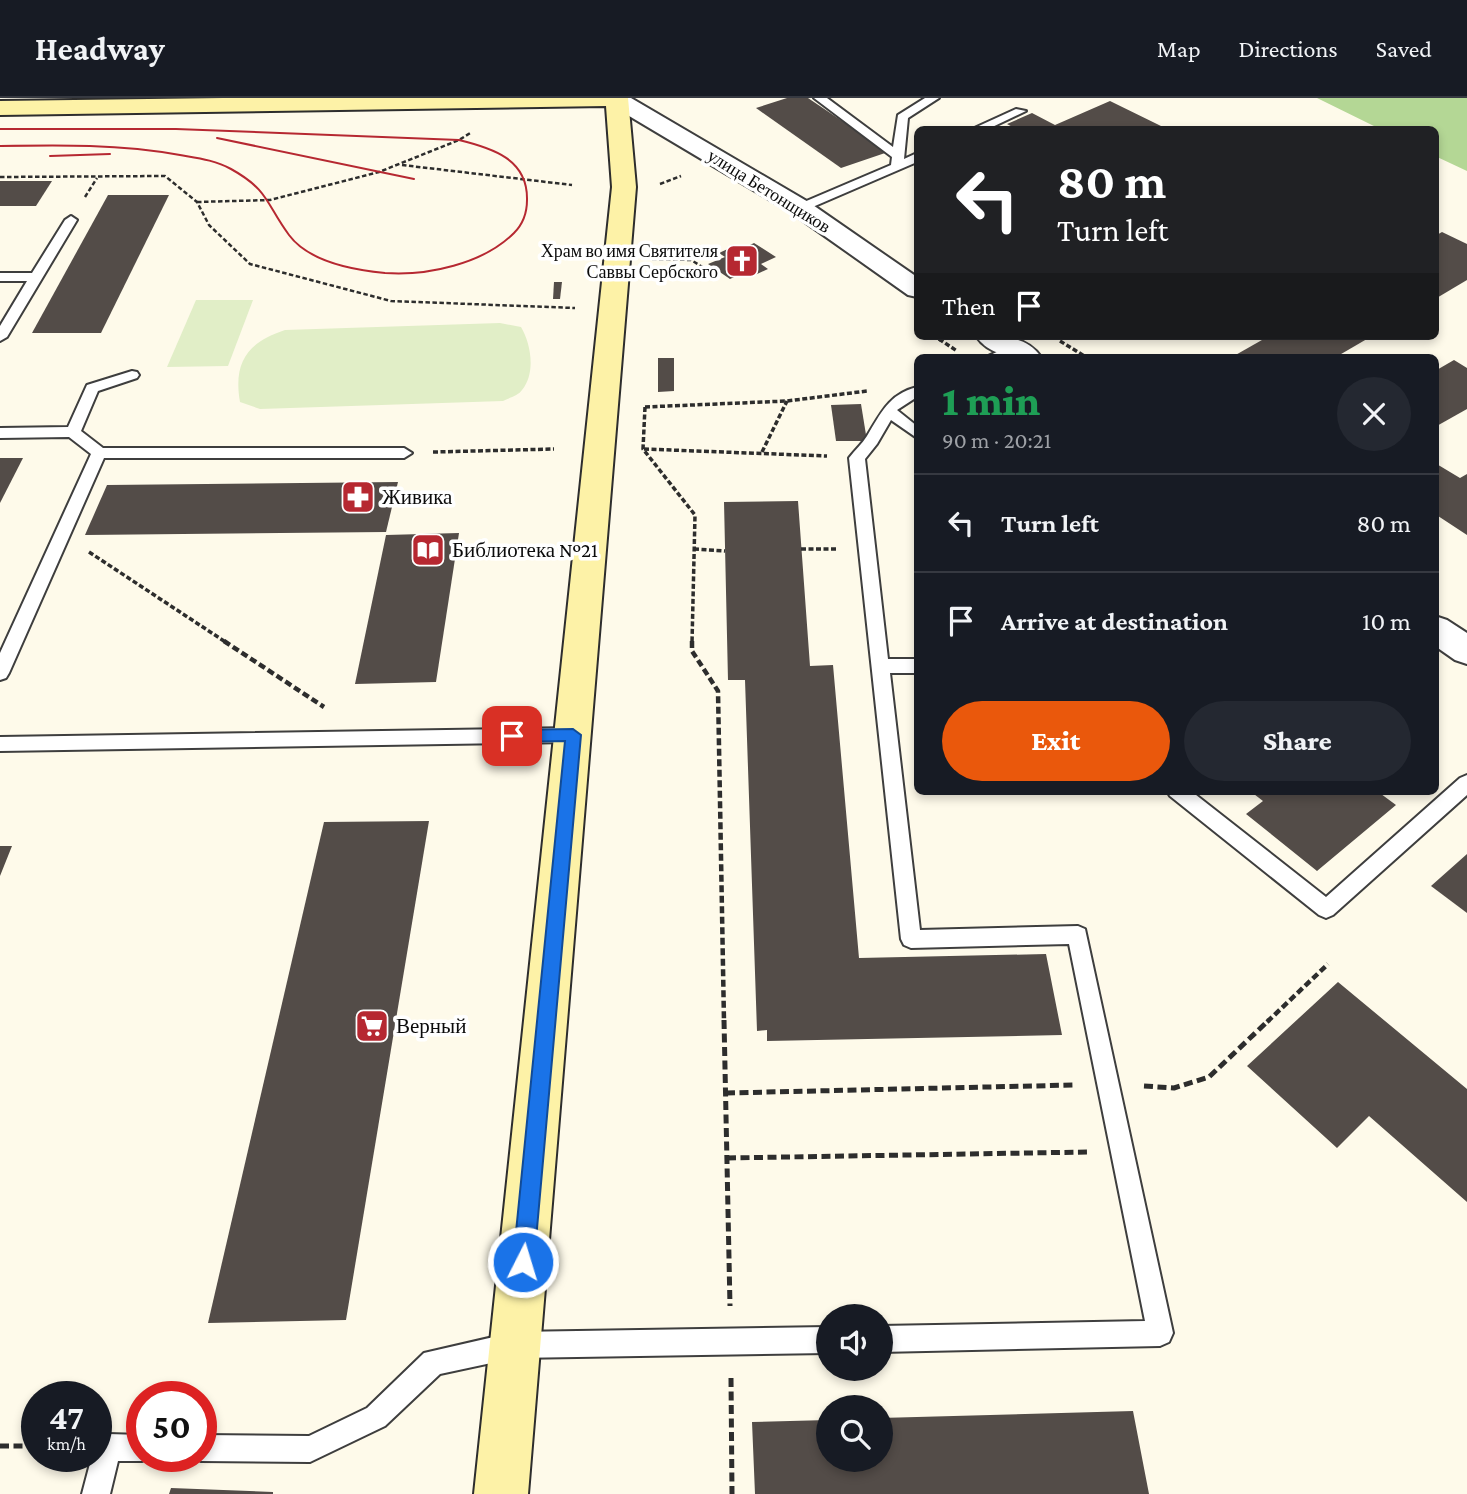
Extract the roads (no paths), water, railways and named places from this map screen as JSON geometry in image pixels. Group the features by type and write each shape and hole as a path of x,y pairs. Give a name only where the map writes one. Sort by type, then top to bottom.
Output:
{"main road":[{"path":"0,108 59,103 617,99 624,187 501,1494"}],"street":[{"name":"улица Бетонщиков","path":"617,99 801,208 914,287"},
{"path":"1439,632 1467,651"}],"lane":[{"path":"820,98 897,161"},
{"path":"897,161 902,117 933,98"},
{"path":"984,126 1020,111"},
{"path":"801,208 897,161 914,158"},
{"path":"0,337 71,220"},
{"path":"0,277 37,277"},
{"path":"73,432 92,388 132,375"},
{"path":"893,1339 1160,1333 1078,935 911,939 857,458 872,441 888,411 897,401 914,392"},
{"path":"888,411 914,431"},
{"path":"0,433 73,432 99,453 404,453"},
{"path":"0,673 99,453"},
{"path":"881,666 914,666"},
{"path":"0,744 573,735"},
{"path":"1182,795 1326,909 1467,783"},
{"path":"217,1448 310,1449 376,1417 433,1362 516,1345 816,1340"},
{"path":"96,1494 108,1447 126,1448"}],"tram line":[{"path":"0,129 176,129 459,140 484,147 515,165 526,186 527,204 522,222 514,233 487,253 436,270 373,272 332,263 308,252 289,235 260,191 219,163 158,151 112,147 0,146"},
{"path":"217,138 414,179"},
{"path":"50,156 110,154"}],"place":[{"name":"Храм во имя Святителя Саввы Сербского","path":"742,261"},
{"name":"Живика","path":"358,497"},
{"name":"Библиотека №21","path":"428,550"},
{"name":"Верный","path":"372,1026"}]}
